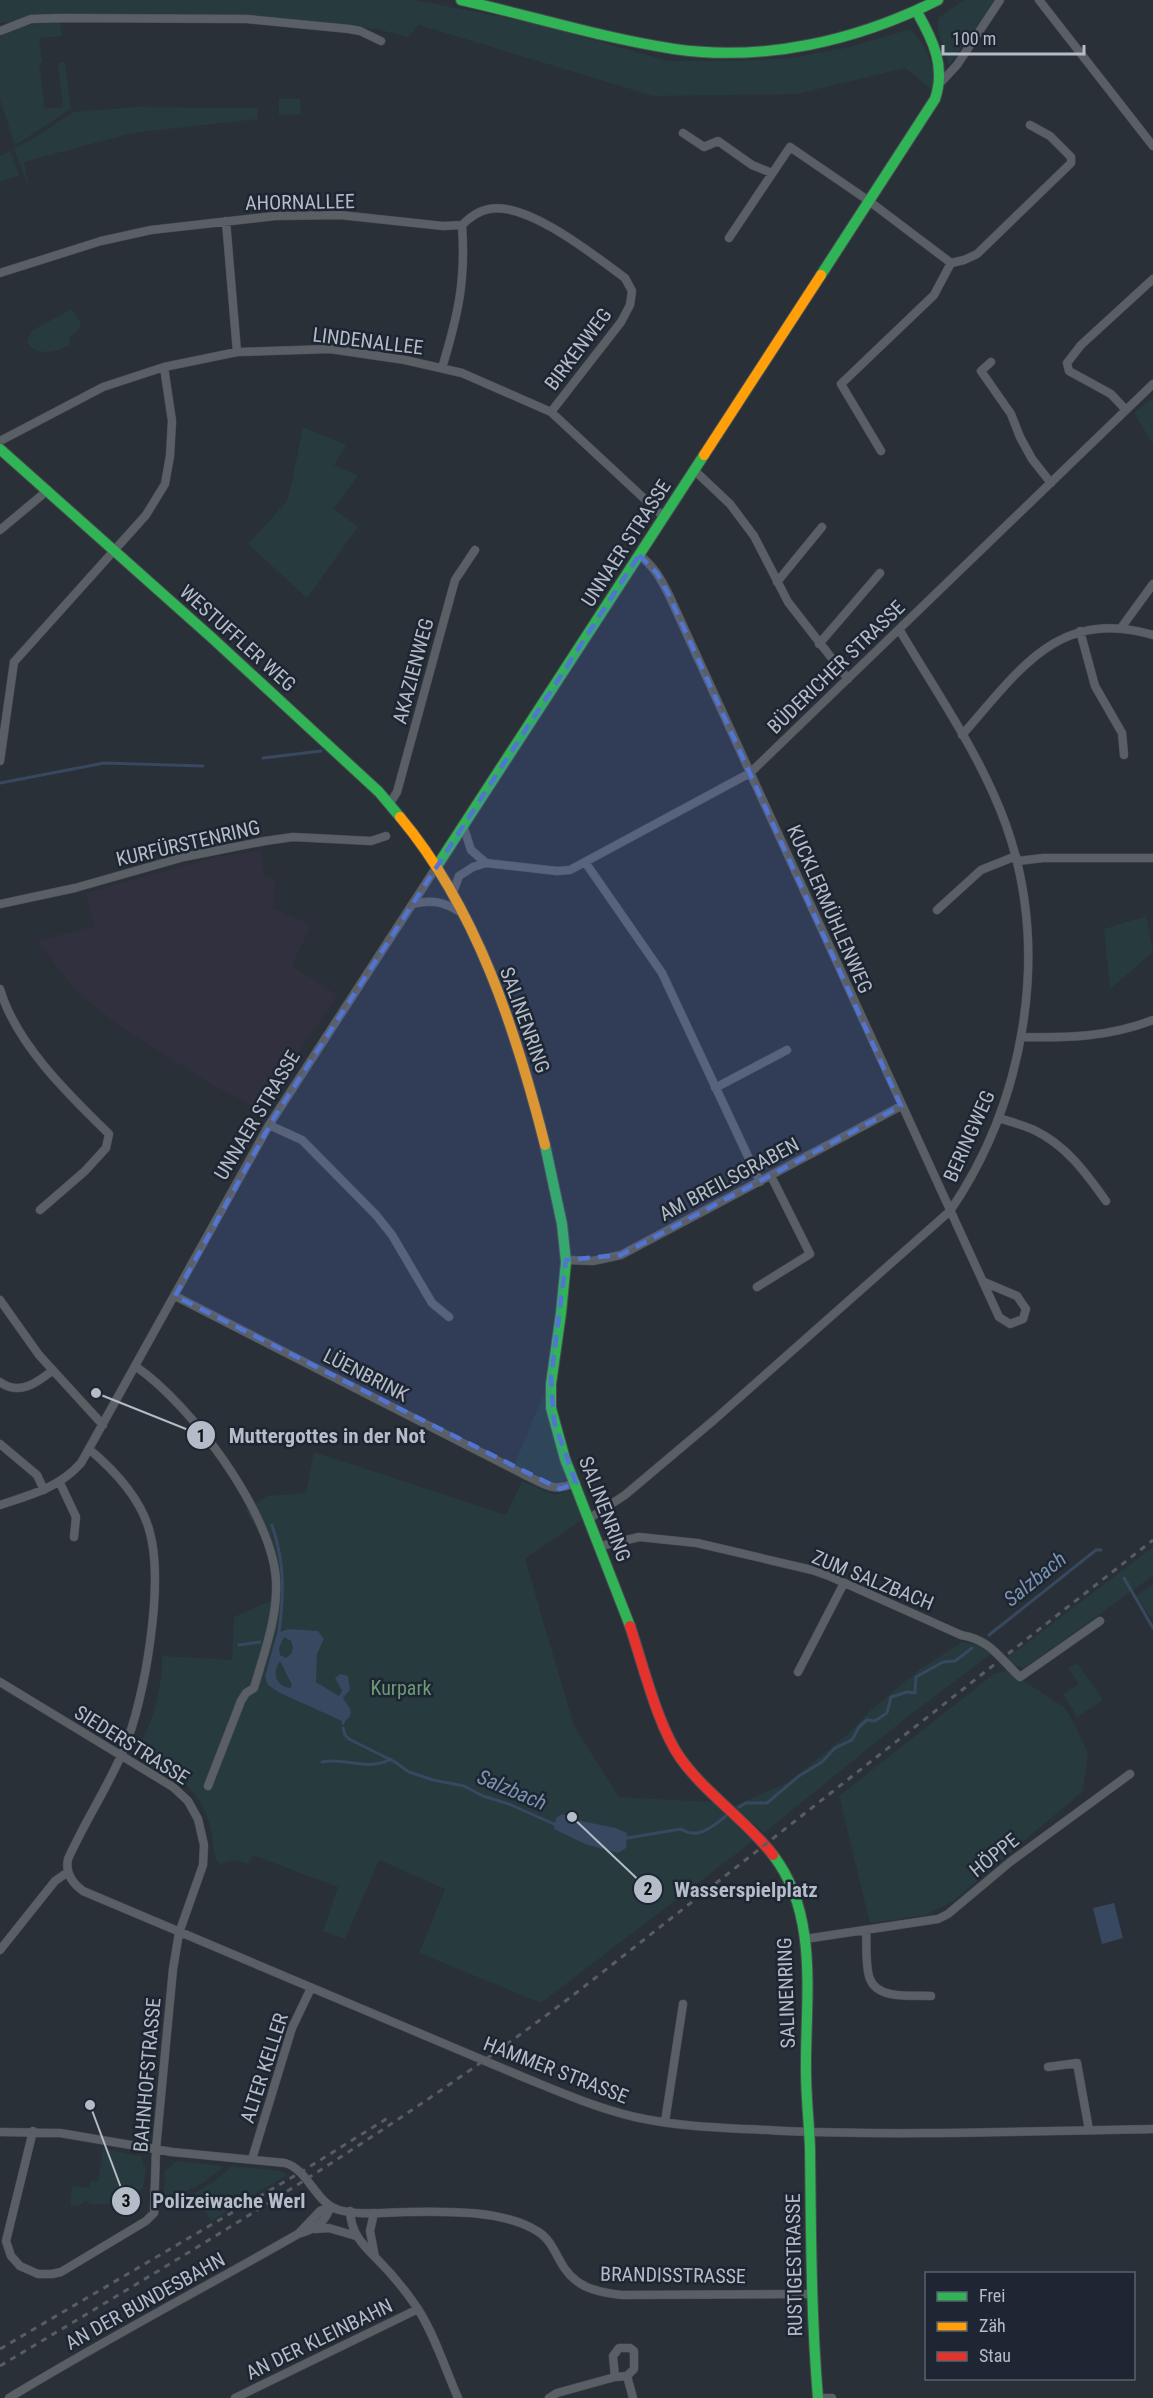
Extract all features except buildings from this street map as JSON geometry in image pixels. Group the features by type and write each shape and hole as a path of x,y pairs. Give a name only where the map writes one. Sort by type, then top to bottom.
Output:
{"street":[{"path":"461,0 672,48 732,52 790,49 849,37 917,12 938,0"},
{"name":"UNNAER STRASSE","path":"60,1483 69,1476 89,1449 269,1125 935,99 942,81 957,65 1000,0"},
{"path":"1039,0 1153,146"},
{"path":"917,12 940,64 942,81"},
{"path":"0,31 31,19 142,17 247,19 349,29 360,31 381,41"},
{"path":"881,451 841,384 934,295 951,263 977,254 1071,163 1071,157 1050,136 1029,125"},
{"path":"683,133 704,147 718,141 752,165 772,173"},
{"path":"729,238 790,147 869,201 951,263"},
{"name":"BIRKENWEG","path":"462,225 476,213 489,208 502,208 535,219 565,235 625,278 632,291 630,305 621,322 551,412"},
{"name":"AHORNALLEE","path":"0,273 100,241 151,230 274,216 340,215 443,226 462,225"},
{"path":"226,221 237,352"},
{"path":"442,368 458,315 462,293 462,225"},
{"path":"1126,410 1111,394 1070,371 1067,363 1082,345 1153,279"},
{"name":"LINDENALLEE","path":"0,441 103,387 164,367 237,352 330,349 442,368 488,383 551,412 664,517"},
{"path":"991,362 981,371 1011,414 1032,459 1051,483"},
{"path":"0,761 14,662 146,515 165,484 170,456 172,421 164,367"},
{"name":"BÜDERICHER STRASSE","path":"486,863 557,871 570,870 750,773 1153,384"},
{"name":"WESTUFFLER WEG","path":"0,448 115,550 390,803 437,866"},
{"path":"694,470 730,504 754,536 788,602 848,679"},
{"path":"0,530 48,490"},
{"path":"777,582 822,527"},
{"name":"AKAZIENWEG","path":"390,803 398,792 455,580 475,550"},
{"name":"KUCKLERMÜHLENWEG","path":"639,555 649,562 669,595 999,1317 1010,1324 1023,1319 1026,1310 1021,1300 984,1282"},
{"path":"819,644 880,573"},
{"path":"1121,628 1153,584"},
{"path":"962,735 1029,661 1063,638 1080,631 1121,628 1153,635"},
{"name":"BERINGWEG","path":"590,1518 625,1496 950,1211 966,1187 999,1118 1022,1037 1028,991 1029,947 1017,859 989,785 899,629"},
{"path":"1080,631 1095,686 1122,734 1124,755"},
{"path":"463,825 471,850 486,863"},
{"name":"KURFÜRSTENRING","path":"0,904 75,888 184,857 265,841 293,837 371,841 386,836"},
{"path":"937,910 981,870 1017,859 1153,858"},
{"path":"585,862 662,973 760,1182"},
{"path":"452,895 459,876 473,867 486,863"},
{"name":"SALINENRING","path":"437,866 484,963 528,1077 560,1214 566,1260 562,1312 551,1380 551,1406 562,1446 601,1546 668,1738 676,1753 717,1799 759,1835 780,1860 791,1885 805,1939 807,1963 807,2132"},
{"path":"413,904 438,902 460,913"},
{"path":"0,989 16,1024 39,1059 79,1105 109,1134 106,1148 85,1171 40,1210"},
{"path":"1022,1037 1089,1036 1135,1027 1153,1020"},
{"path":"715,1088 787,1050"},
{"name":"AM BREILSGRABEN","path":"566,1260 593,1262 621,1255 901,1106"},
{"path":"999,1118 1035,1130 1061,1147 1084,1170 1106,1202"},
{"path":"269,1125 302,1140 368,1207 392,1235 432,1303 449,1317"},
{"path":"757,1287 810,1254 771,1176"},
{"name":"LÜENBRINK","path":"175,1296 511,1468 554,1488 560,1489 576,1483"},
{"path":"0,1300 18,1328 52,1370 103,1425"},
{"path":"135,1366 160,1384 217,1453 258,1516 275,1573 273,1619 254,1688 246,1693 241,1701 208,1786"},
{"path":"0,1382 17,1388 30,1386 52,1370"},
{"path":"0,1444 37,1475 44,1490"},
{"path":"0,1950 55,1881 68,1872 68,1859 121,1756 136,1717 148,1654 153,1610 153,1550 150,1532 133,1498 106,1463 89,1449"},
{"path":"0,1505 60,1483 76,1517 74,1537"},
{"name":"ZUM SALZBACH","path":"601,1546 639,1537 697,1543 812,1570 961,1635 978,1638 991,1647 1020,1677 1100,1621"},
{"path":"798,1672 844,1583"},
{"name":"SIEDERSTRASSE","path":"0,1682 173,1787 188,1801 198,1819 204,1845 203,1865 179,1933"},
{"name":"HÖPPE","path":"805,1939 938,1918 948,1914 1010,1862 1130,1774"},
{"name":"HAMMER STRASSE","path":"68,1872 75,1885 83,1891 179,1933 576,2099 635,2117 701,2128 807,2132 1153,2129"},
{"path":"866,1930 870,1978 879,1990 893,1995 931,1996"},
{"name":"BAHNHOFSTRASSE","path":"33,2132 7,2232 6,2246 15,2261 29,2271 38,2274 61,2272 150,2218 155,2207 156,2149 173,1969 179,1933"},
{"name":"ALTER KELLER","path":"252,2159 292,2028 311,1988"},
{"path":"664,2122 683,2004"},
{"path":"1048,2067 1077,2063 1089,2130"},
{"path":"0,2132 60,2133 156,2149 277,2161 294,2166 330,2206"},
{"name":"RUSTIGESTRASSE","path":"807,2132 810,2154 811,2294 818,2398"},
{"name":"BRANDISSTRASSE","path":"330,2206 374,2213 481,2214 521,2223 547,2239 563,2268 576,2282 603,2293 622,2295 811,2294"},
{"name":"AN DER BUNDESBAHN","path":"9,2398 81,2354 218,2281 298,2234 308,2231 323,2221 328,2215 330,2206"},
{"name":"AN DER BUNDESBAHN","path":"298,2234 320,2211 330,2206"},
{"path":"350,2211 356,2236 364,2248 418,2310 432,2336 458,2398"},
{"path":"374,2213 370,2231 375,2258"},
{"path":"308,2231 329,2228 356,2236"},
{"name":"AN DER KLEINBAHN","path":"235,2398 418,2310"},
{"path":"549,2398 557,2393 615,2377 627,2376 634,2369 634,2351 630,2348 619,2348 613,2356 615,2377"},
{"path":"627,2376 633,2398"},
{"path":"825,2398 832,2398"}],"highlighted area":[{"path":"639,555 657,573 669,595 901,1106 621,1255 566,1260 551,1379 554,1421 576,1483 560,1489 175,1296 275,1116"}],"shaded area":[{"path":"262,850 264,875 276,879 273,908 311,925 292,966 338,995 259,1109 214,1086 118,1025 76,991 37,941 94,926 86,893 216,857"}],"green space":[{"path":"0,0 414,0 529,22 669,61 792,58 850,47 910,29 928,54 935,84 931,89 905,68 797,94 653,96 419,25 408,37 376,29 273,18 31,19 0,23"},
{"path":"964,0 995,0 949,65 938,31 938,18"},
{"path":"60,22 62,36 39,38 42,62 39,63 45,109 63,107 58,63 65,62 71,109 17,144 14,142 0,100 0,37 21,27"},
{"path":"279,99 300,99 301,114 279,115"},
{"path":"137,107 258,108 258,119 132,133 24,162 29,188 14,148 31,140 73,112"},
{"path":"10,151 19,175 0,182 0,156"},
{"path":"72,309 81,323 79,329 71,336 69,345 46,352 35,350 30,346 27,341 33,330"},
{"path":"1153,397 1153,444 1134,413"},
{"path":"303,427 346,445 334,465 358,475 334,509 358,527 307,598 248,544 288,500"},
{"path":"1146,916 1153,952 1110,989 1104,929"},
{"path":"545,1391 569,1474 561,1484 555,1484 514,1466"},
{"name":"Kurpark","path":"314,1452 506,1515 522,1481 555,1495 567,1491 573,1492 584,1518 525,1559 574,1726 619,1797 712,1802 753,1841 541,2003 419,1953 445,1889 379,1860 345,1939 323,1931 338,1887 253,1855 248,1864 234,1860 220,1864 214,1854 208,1818 198,1799 181,1781 144,1753 139,1745 149,1725 156,1702 161,1678 162,1656 232,1660 234,1617 272,1600 270,1562 267,1552 245,1510 267,1496 306,1493"},
{"path":"1153,1547 1153,1576 1024,1668 1015,1666 1007,1658"},
{"path":"1153,1584 1153,1620 1136,1596"},
{"path":"962,1642 978,1645 992,1653 901,1722 764,1833 734,1806 789,1782 848,1734 871,1710 920,1669"},
{"path":"1077,1663 1103,1700 1077,1717 1063,1694 1079,1684 1068,1668"},
{"path":"1009,1671 1064,1707 1073,1721 1088,1753 1083,1791 953,1901 926,1915 870,1923 839,1796 995,1673"},
{"path":"103,2148 142,2157 144,2167 146,2167 143,2188 125,2200 110,2204 96,2205 89,2204 88,2201 70,2206 72,2186 90,2188 90,2181 98,2182"},
{"path":"177,2161 224,2167 204,2182 166,2202 164,2199 165,2171"},
{"path":"232,2166 288,2174 211,2221 194,2193 215,2181"}],"water":[{"path":"289,1629 318,1631 324,1639 317,1654 316,1682 339,1696 342,1691 335,1678 340,1674 348,1676 350,1690 343,1698 351,1710 348,1719 342,1721 280,1693 268,1685 265,1677 277,1633","holes":["284,1637 291,1641 293,1648 291,1654 286,1658 280,1655 279,1648","280,1661 292,1685 290,1688 285,1687 276,1678 276,1670"]},
{"path":"562,1814 576,1820 616,1828 627,1833 626,1848 618,1853 585,1844 554,1829 556,1818"},
{"path":"1114,1903 1123,1938 1102,1944 1093,1908"}],"waterway":[{"path":"263,758 321,751"},
{"path":"0,783 104,763 203,766"},
{"path":"272,1525 282,1578 279,1632"},
{"name":"Salzbach","path":"989,1635 1096,1550 1101,1550"},
{"name":"Salzbach","path":"1124,1578 1153,1628"},
{"path":"239,1645 260,1642"},
{"name":"Salzbach","path":"739,1807 746,1803 767,1803 799,1776 822,1762 835,1748 852,1740 859,1727 867,1720 875,1721 887,1713 891,1697 907,1692 915,1693 916,1677 943,1662 955,1661 972,1648"},
{"name":"Salzbach","path":"343,1728 349,1739 395,1762 409,1772 433,1780 464,1786 556,1825"},
{"name":"Salzbach","path":"322,1762 374,1764 391,1759"},
{"name":"Salzbach","path":"627,1838 681,1829 699,1833 726,1816"}],"railway":[{"path":"0,2366 293,2187 507,2044 576,1993 1153,1540"},
{"path":"0,2349 301,2172 391,2116"}],"traffic: fast":[{"path":"461,0 647,44 674,49 742,53 809,45 842,37 875,27 938,0"},
{"path":"821,275 935,99 939,76 936,54 933,43 917,12"},
{"path":"0,449 211,637 379,792 400,817"},
{"path":"437,866 704,455"},
{"path":"545,1145 562,1224 566,1262 551,1384 551,1408 565,1459 630,1626"},
{"path":"773,1855 788,1879 798,1904 807,1959 806,2081 818,2398"}],"traffic: slow":[{"path":"704,455 821,275"},
{"path":"400,817 427,853 451,891 491,973 521,1059 545,1145"}],"traffic: jam":[{"path":"630,1626 658,1713 681,1759 773,1855"}],"place":[{"name":"Muttergottes in der Not","path":"96,1393"},
{"name":"Wasserspielplatz","path":"572,1817"},
{"name":"Polizeiwache Werl","path":"90,2105"}]}
